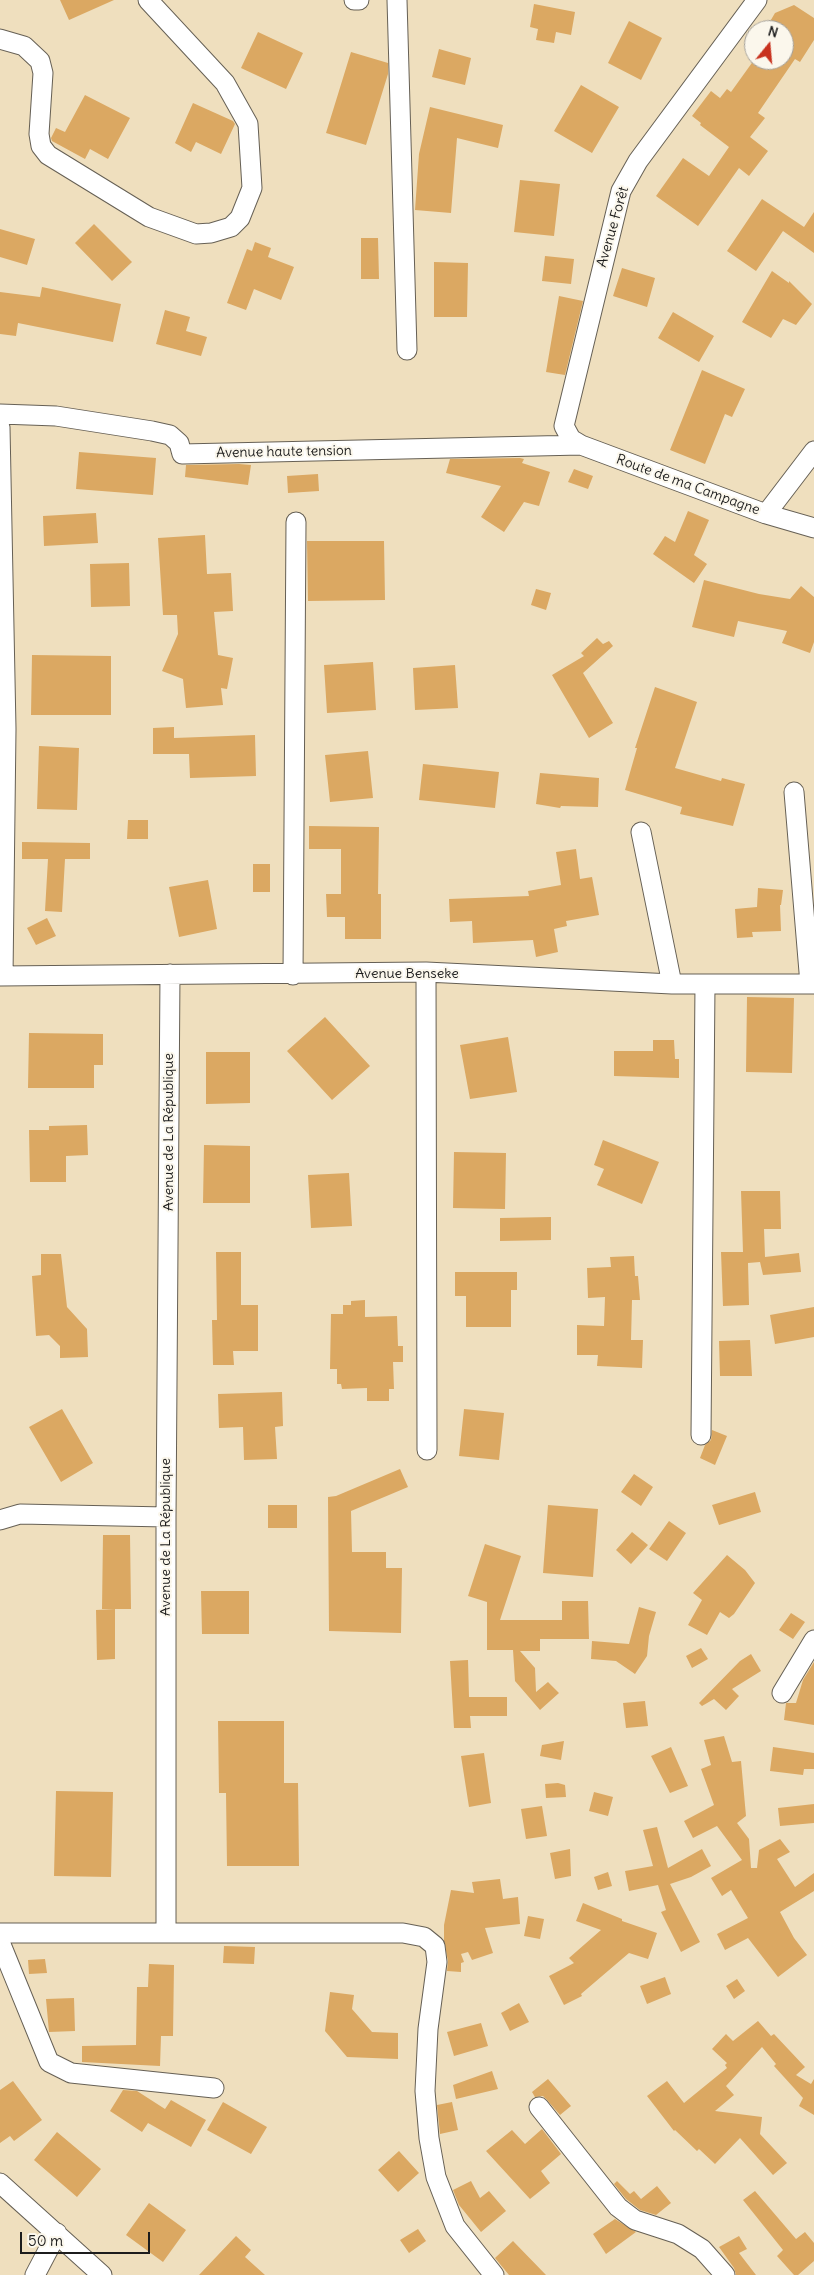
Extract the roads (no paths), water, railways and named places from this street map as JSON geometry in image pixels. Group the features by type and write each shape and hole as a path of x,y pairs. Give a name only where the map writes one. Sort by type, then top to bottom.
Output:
{"street":[{"path":"0,39 24,46 40,61 43,73 39,134 41,146 48,154 149,217 196,234 211,234 231,227 240,218 252,188 248,124 226,83 148,0"},
{"path":"354,0 359,0"},
{"path":"397,0 407,350"},
{"name":"Avenue Forêt","path":"566,433 564,420 620,191 638,161 757,0"},
{"name":"Avenue haute tension","path":"0,414 56,416 152,431 170,436 179,443 182,454 581,445"},
{"path":"0,427 3,728 1,976"},
{"name":"Route de ma Campagne","path":"566,433 571,439 581,445 766,514 814,528"},
{"path":"766,514 814,451"},
{"path":"293,975 296,522"},
{"path":"794,792 812,984"},
{"path":"641,832 672,984"},
{"path":"426,972 427,1450"},
{"name":"Avenue Benseke","path":"1,976 293,975 426,972 704,985 812,984"},
{"name":"Avenue de La République","path":"166,1932 166,1517 170,974"},
{"path":"700,1435 704,985"},
{"path":"0,1520 20,1514 166,1517"},
{"path":"782,1693 814,1640"},
{"path":"0,1933 403,1933 424,1937 435,1946 438,1962 428,2029 425,2091 429,2138 436,2177 455,2226 494,2275"},
{"path":"0,1942 50,2062 71,2073 214,2088"},
{"path":"539,2107 618,2207 635,2220 678,2234 702,2249 725,2275"},
{"path":"0,2183 102,2275"},
{"path":"35,2275 57,2233"}]}
